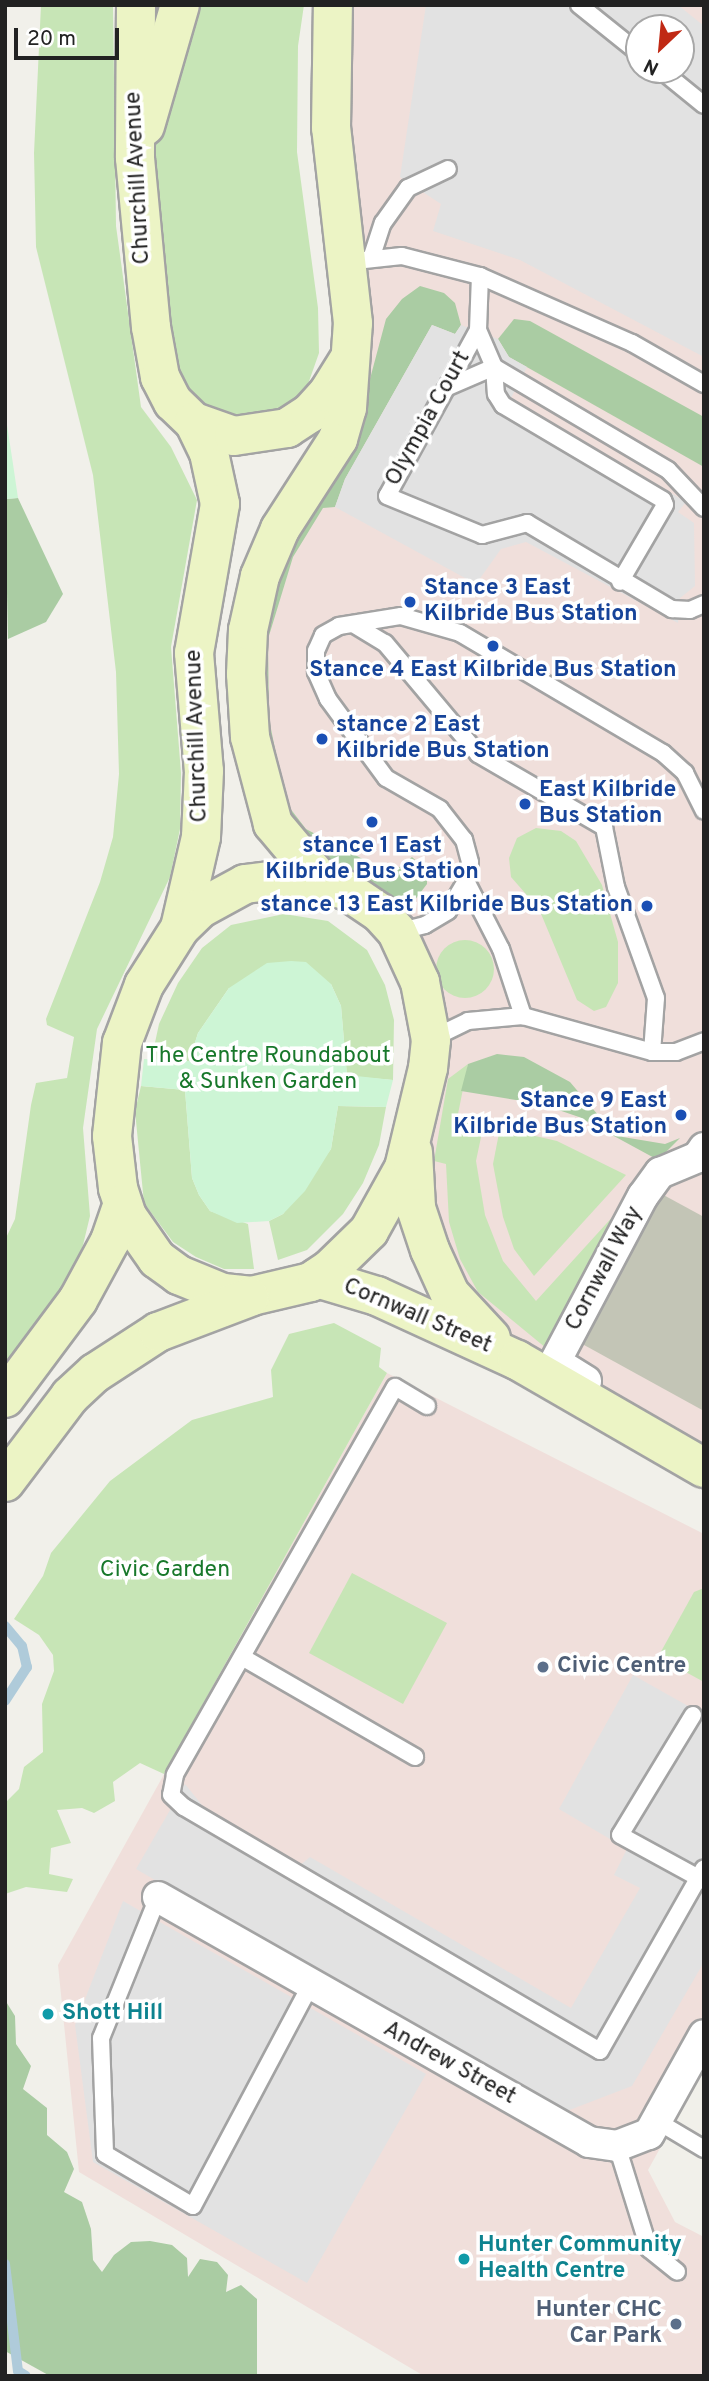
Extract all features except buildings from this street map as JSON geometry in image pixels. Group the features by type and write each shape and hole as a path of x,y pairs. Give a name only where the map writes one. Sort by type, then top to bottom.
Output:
{"street":[{"name":"Churchill Avenue","path":"135,5 135,158 142,258 160,377 173,402 194,422 209,453 220,504 194,653 204,771 201,837 180,928"},
{"path":"135,158 180,5"},
{"path":"320,881 273,824 260,786 250,737 248,630 260,576 280,529 338,439 347,408 358,261 331,128 333,5"},
{"name":"Churchill Avenue","path":"194,422 234,436 287,428 310,413 328,393 352,354"},
{"path":"5,1482 70,1396 95,1373 158,1332 252,1296 317,1278 369,1231 391,1197 416,1129 429,1054 420,982 397,932 380,913 346,890 320,881 282,878 245,884 201,908 180,928 144,985 122,1043 114,1096 114,1164 123,1204 141,1241 179,1275 223,1293 252,1296"},
{"name":"Cornwall Street","path":"416,1129 416,1208 450,1294 470,1320 517,1360"},
{"name":"Cornwall Way","path":"578,1398 587,1379 555,1362 643,1196 660,1173 698,1157 704,1148"},
{"path":"5,1398 78,1300 110,1241 123,1204"},
{"name":"Cornwall Street","path":"317,1278 377,1296 517,1360 578,1398 704,1468"},
{"name":"Andrew Street","path":"158,1897 310,1986 589,2142 617,2146"},
{"path":"617,2146 649,2134 704,2035"}],"lane":[{"path":"579,5 625,42"},
{"path":"677,84 704,106"},
{"path":"358,261 408,188 448,169"},
{"path":"358,261 402,256 480,276 632,343 704,384"},
{"name":"Olympia Court","path":"480,276 478,330 494,367 668,470 704,509"},
{"name":"Olympia Court","path":"478,330 387,496 482,535 527,523 620,582 672,609 690,610 704,604"},
{"path":"446,389 494,367 496,394 502,405 663,500 665,505 620,582"},
{"path":"397,932 425,925 447,911 466,881 470,862 464,841 440,809 386,778 328,699 316,672 316,651 324,635 377,617 401,616 460,633 663,753 685,773 704,811"},
{"path":"353,624 385,643 478,754 604,827 616,887 656,998 652,1052"},
{"path":"466,881 501,949 523,1016"},
{"path":"429,1054 468,1021 523,1016 652,1052 677,1052 704,1041"},
{"path":"427,1406 395,1387 175,1775 171,1795 184,1807 600,2051 702,1876 620,1835 693,1715"},
{"path":"242,1657 415,1758"},
{"path":"158,1897 101,2038 105,2154 193,2207 310,1986"},
{"path":"657,2121 704,2149"},
{"path":"617,2146 649,2249 677,2272"}],"shaded area":[{"path":"333,5 704,5 704,1468 517,1360 430,1250 411,955 292,852 246,674 338,439"},
{"path":"426,5 678,5 689,14 625,14 625,84 695,84 695,19 704,26 704,357 520,260 433,231 441,204 400,177"},
{"path":"432,325 455,334 461,325 498,339 509,357 527,367 511,398 686,502 678,512 694,523 695,586 680,598 678,623 526,542 501,549 476,584 335,507 345,479"},
{"path":"658,1192 704,1217 704,1411 575,1340"},
{"path":"387,1373 704,1534 704,2069 648,2170 675,2222 704,2237 704,2376 424,2376 79,2172 58,1965"},
{"path":"633,1675 704,1715 704,1962 632,2086 559,2114 136,1869 185,1784 214,1820 294,1870 310,1857 571,2008 640,1888 614,1875 627,1849 559,1809"},
{"path":"123,1901 426,2074 307,2283 93,2162 75,2025"}],"green space":[{"path":"41,5 113,5 116,226 141,407 171,447 197,500 171,647 181,773 180,829 170,877 97,1029 83,1128 90,1216 83,1245 74,1270 5,1366 5,1240 15,1219 31,1105 36,1083 67,1078 74,1037 47,1025 46,1019 100,882 113,837 119,774 116,672 93,475 36,247 34,153"},
{"path":"194,5 304,5 298,46 297,152 318,308 319,353 307,387 281,412 249,421 218,416 193,400 171,373 148,176 157,115"},
{"path":"420,286 444,293 455,303 461,325 455,334 432,325 345,479 335,507 323,508 293,557 268,639 269,719 286,803 306,829 391,874 412,857 427,871 427,884 411,905 391,902 310,849 277,798 258,662 282,556 351,450 386,319 402,299"},
{"path":"514,319 530,321 704,417 704,467 509,357 498,339"},
{"path":"5,412 18,498 5,499"},
{"path":"18,498 63,594 46,622 8,639 5,499"},
{"path":"536,828 561,831 576,841 602,885 618,942 618,983 606,1007 594,1011 577,1000 539,909 511,877 509,858 517,838"},
{"path":"284,914 328,921 367,950 385,985 394,1020 393,1080 347,1076 341,1006 331,984 229,988 198,1033 189,1062 151,1061 159,1024 178,983 202,948 231,925"},
{"path":"459,940 471,940 486,948 494,963 494,975 486,990 471,998 459,998 444,990 436,975 436,963 444,948"},
{"name":"The Centre Roundabout & Sunken Garden","path":"306,962 331,984 341,1006 347,1075 393,1080 386,1107 338,1106 331,1149 305,1191 283,1214 269,1221 237,1223 210,1211 192,1178 185,1090 141,1086 144,1059 189,1061 198,1033 229,988 267,963"},
{"path":"497,1054 524,1057 570,1082 610,1129 623,1137 665,1144 680,1138 658,1160 579,1117 541,1104 461,1091 468,1064"},
{"path":"468,1064 457,1119 484,1123 476,1161 485,1215 503,1261 536,1301 626,1202 546,1348 478,1292 460,1259 449,1222 446,1164 434,1161 448,1079"},
{"path":"141,1086 185,1090 192,1178 210,1211 248,1224 254,1269 224,1269 196,1257 173,1242 144,1203 135,1111"},
{"path":"338,1106 386,1107 379,1145 363,1183 343,1214 307,1250 278,1260 269,1221 283,1214 331,1149"},
{"path":"500,1128 557,1141 626,1175 534,1276 514,1249 503,1217 493,1164"},
{"name":"Civic Garden","path":"334,1323 381,1348 379,1367 387,1373 164,1774 140,1763 113,1782 115,1801 94,1813 82,1808 57,1810 71,1843 51,1848 49,1874 73,1879 67,1892 26,1887 5,1894 5,1803 19,1789 24,1767 43,1752 42,1704 54,1671 53,1655 39,1635 14,1619 43,1576 51,1553 110,1481 192,1420 273,1397 271,1370 289,1334"},
{"path":"352,1573 447,1623 403,1704 309,1653"},
{"path":"704,1588 704,1682 658,1657 694,1592"},
{"path":"5,2000 15,2016 16,2044 31,2066 23,2089 47,2108 47,2135 67,2152 74,2169 64,2192 82,2202 91,2229 93,2260 102,2272 114,2255 131,2242 150,2241 172,2245 187,2258 188,2277 200,2259 217,2262 228,2275 226,2292 241,2285 257,2299 257,2376 50,2376 5,2351"}],"waterway":[{"path":"5,1626 22,1646 27,1667 5,1701"},
{"path":"5,2264 18,2371 26,2376"}],"place":[{"name":"Stance 3 East Kilbride Bus Station","path":"410,602"},
{"name":"Stance 4 East Kilbride Bus Station","path":"493,646"},
{"name":"stance 2 East Kilbride Bus Station","path":"322,739"},
{"name":"East Kilbride Bus Station","path":"525,804"},
{"name":"stance 1 East Kilbride Bus Station","path":"372,822"},
{"name":"stance 13 East Kilbride Bus Station","path":"647,906"},
{"name":"Stance 9 East Kilbride Bus Station","path":"681,1115"},
{"name":"Civic Centre","path":"543,1667"},
{"name":"Shott Hill","path":"48,2014"},
{"name":"Hunter Community Health Centre","path":"464,2259"},
{"name":"Hunter CHC Car Park","path":"676,2324"}]}
